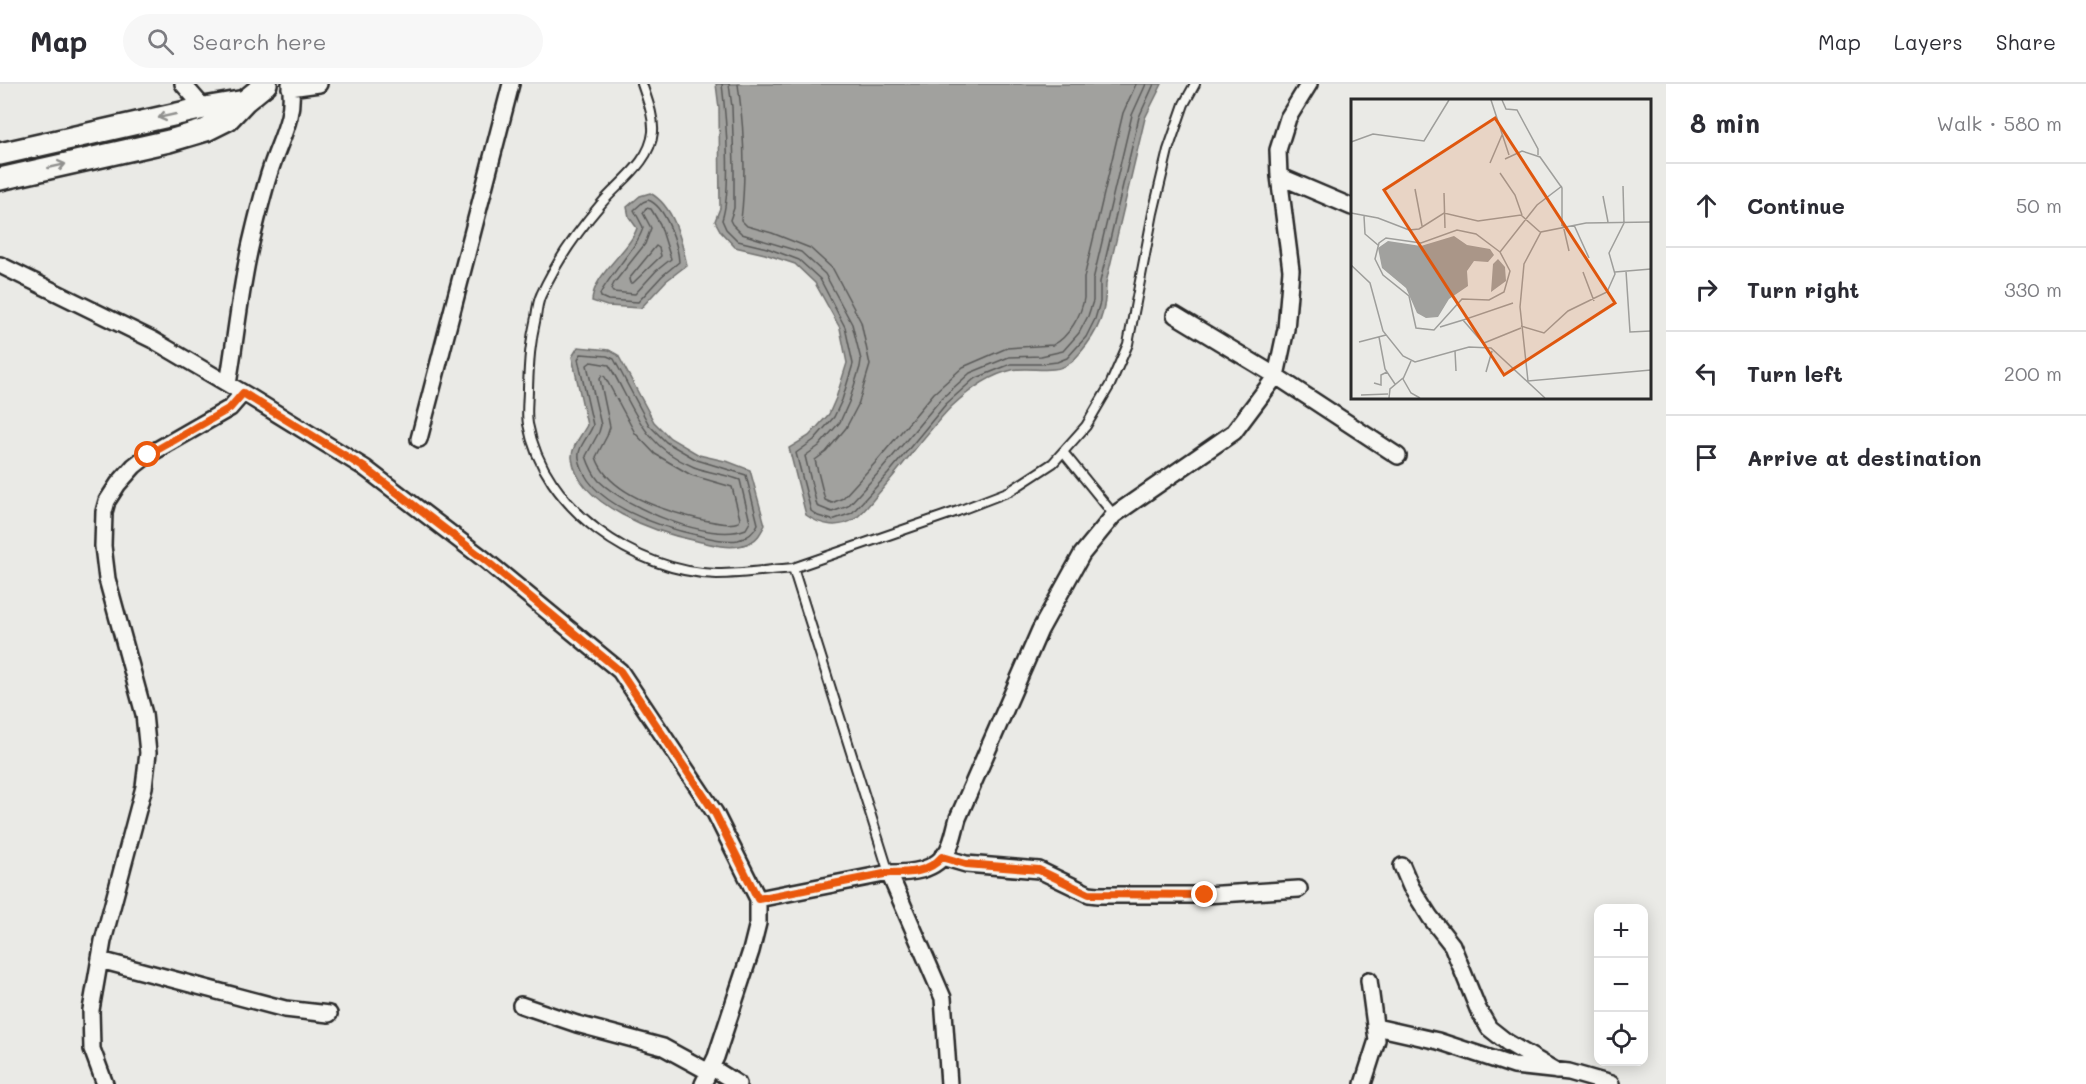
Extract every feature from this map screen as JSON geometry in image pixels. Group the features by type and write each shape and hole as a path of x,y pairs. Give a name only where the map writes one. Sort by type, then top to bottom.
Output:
{"main road":[{"path":"0,179 169,141 206,130 228,119 266,84"},
{"path":"0,154 204,108 245,101"}],"street":[{"path":"183,84 204,108"},
{"path":"228,384 238,310 251,245 271,169 291,109 290,86 320,84"},
{"path":"419,439 511,84"},
{"path":"758,899 889,873 910,873 936,864 948,850 958,819 1048,613 1082,554 1114,515 1234,432 1276,376 1286,329 1290,270 1278,150 1288,118 1309,84"},
{"path":"1279,176 1351,206"},
{"path":"0,265 153,340 365,468 484,559 620,671 715,813 758,899 758,923 751,951 708,1075"},
{"path":"1175,315 1276,376 1398,456"},
{"path":"105,1084 92,1049 91,1010 99,960 144,787 148,753 144,714 107,579 103,546 104,512 107,501 118,484 134,466 148,455 230,408 243,393"},
{"path":"942,857 966,864 1039,870 1089,894 1098,895 1205,895 1299,889"},
{"path":"1402,866 1411,887 1430,917 1452,945 1478,1009 1489,1028 1508,1043 1556,1071"},
{"path":"889,873 943,998 949,1084"},
{"path":"99,960 285,1009 329,1014"},
{"path":"1363,1084 1377,1040 1369,980"},
{"path":"520,1005 578,1024 673,1050 708,1075 738,1084"},
{"path":"1376,1027 1438,1041 1514,1066 1569,1072 1611,1084"}],"lane":[{"path":"642,84 652,115 653,133 648,148 640,164 601,204 569,245 540,296 529,346 528,424 542,465 557,492 588,522 638,555 679,569 716,574 793,568 958,512 1010,491 1053,464 1086,426 1110,385 1128,344 1153,213 1168,150 1184,104 1195,84"},
{"path":"1063,452 1114,515"},
{"path":"793,568 889,873"}],"water":[{"path":"716,84 1162,84 1145,118 1106,283 1103,312 1097,329 1087,345 1073,361 1064,367 1003,372 972,390 941,417 862,513 844,524 824,524 806,515 789,448 809,436 829,414 836,398 847,363 840,328 815,283 795,264 735,247 721,232 715,221 720,208 719,108"},
{"path":"650,193 665,206 671,215 679,234 687,265 666,281 641,308 607,306 592,301 598,282 627,246 637,228 629,217 627,207 640,196"},
{"path":"578,347 609,350 618,355 654,422 670,438 699,455 750,470 765,525 756,539 744,545 731,547 680,537 641,524 604,503 588,490 577,475 572,458 575,445 587,425 572,357"}],"route":[{"path":"148,455 230,408 243,393 365,468 484,559 620,671 715,813 758,899 889,873 910,873 936,864 942,857 966,864 1039,870 1089,894 1205,895"}]}
